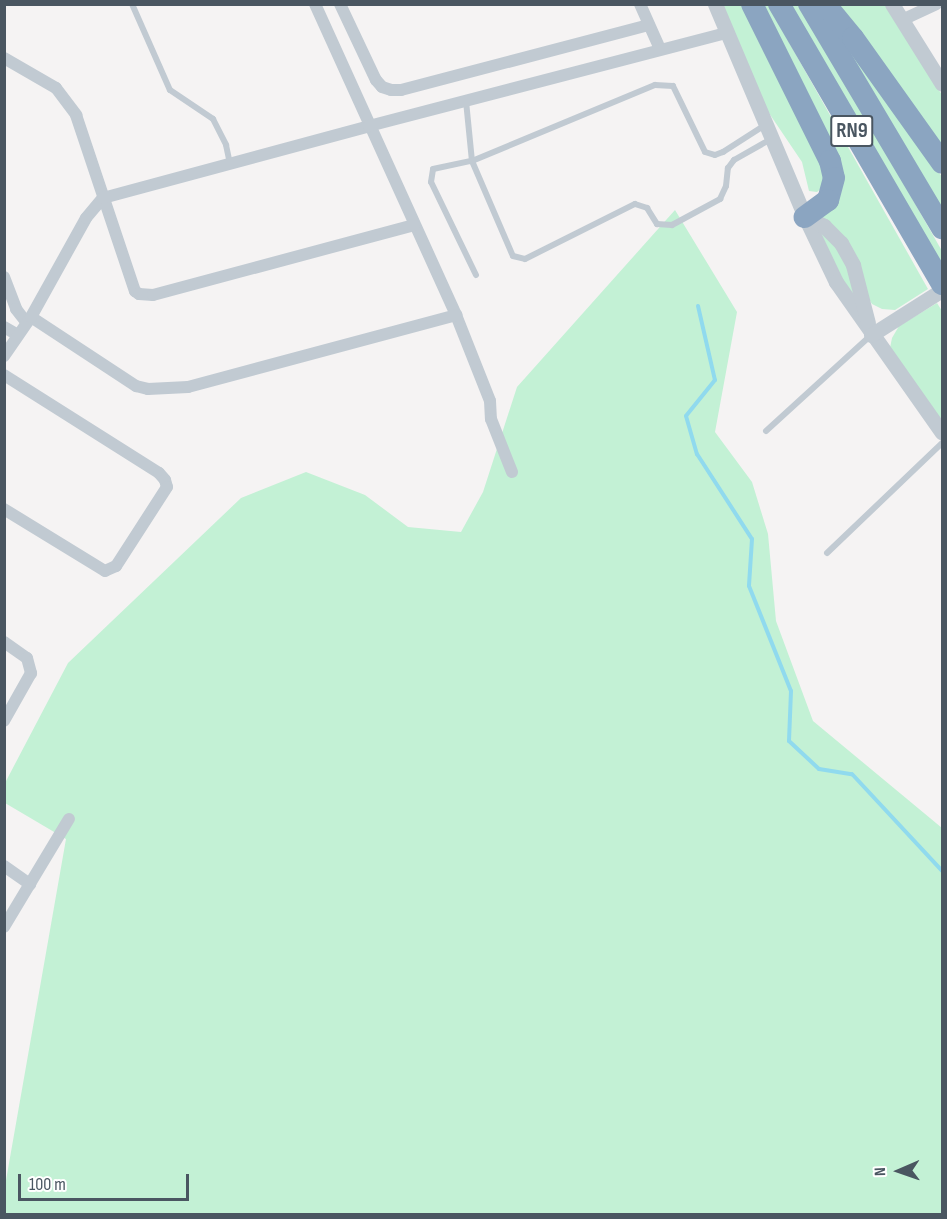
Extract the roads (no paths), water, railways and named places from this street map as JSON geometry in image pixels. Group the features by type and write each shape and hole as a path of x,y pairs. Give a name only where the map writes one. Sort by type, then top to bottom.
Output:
{"highway":[{"path":"752,4 830,161 834,178 828,200 805,217"},
{"name":"RN9","path":"779,4 942,284"},
{"name":"RN9","path":"809,4 942,228"},
{"path":"825,4 853,38 942,163"}],"street":[{"path":"315,4 456,315 490,401 491,419 512,472"},
{"path":"340,4 376,80 382,87 391,90 401,90 649,26"},
{"path":"640,4 660,49"},
{"path":"715,4 805,217 836,282 871,335 942,433"},
{"path":"892,4 942,84"},
{"path":"902,20 937,4"},
{"path":"4,356 29,319 86,218 103,198 726,33"},
{"path":"4,58 49,83 72,107 135,291 145,296 414,225"},
{"path":"805,217 824,226 841,243 853,265 871,335"},
{"path":"4,277 16,309 136,386 147,389 188,387 456,315"},
{"path":"871,335 942,290"},
{"path":"4,327 18,335"},
{"path":"4,375 159,474 165,480 166,488 116,566 105,571 4,509"},
{"path":"4,642 27,658 31,669 30,679 4,721"},
{"path":"4,927 69,819"},
{"path":"4,866 30,884"}],"lane":[{"path":"132,4 170,90 213,118 226,145 230,164"},
{"path":"476,275 431,182 433,169 472,161 655,85 673,86 705,152 715,155 723,152 765,124"},
{"path":"466,100 472,161 513,256 525,259 635,204 647,208 657,224 672,225 720,200 726,186 728,168 734,160 772,139"},
{"path":"766,431 871,335"},
{"path":"827,553 942,443"}],"waterway":[{"path":"698,306 715,380 686,416 697,454 752,539 749,586 791,691 789,741 819,769 852,774 942,871"}]}
